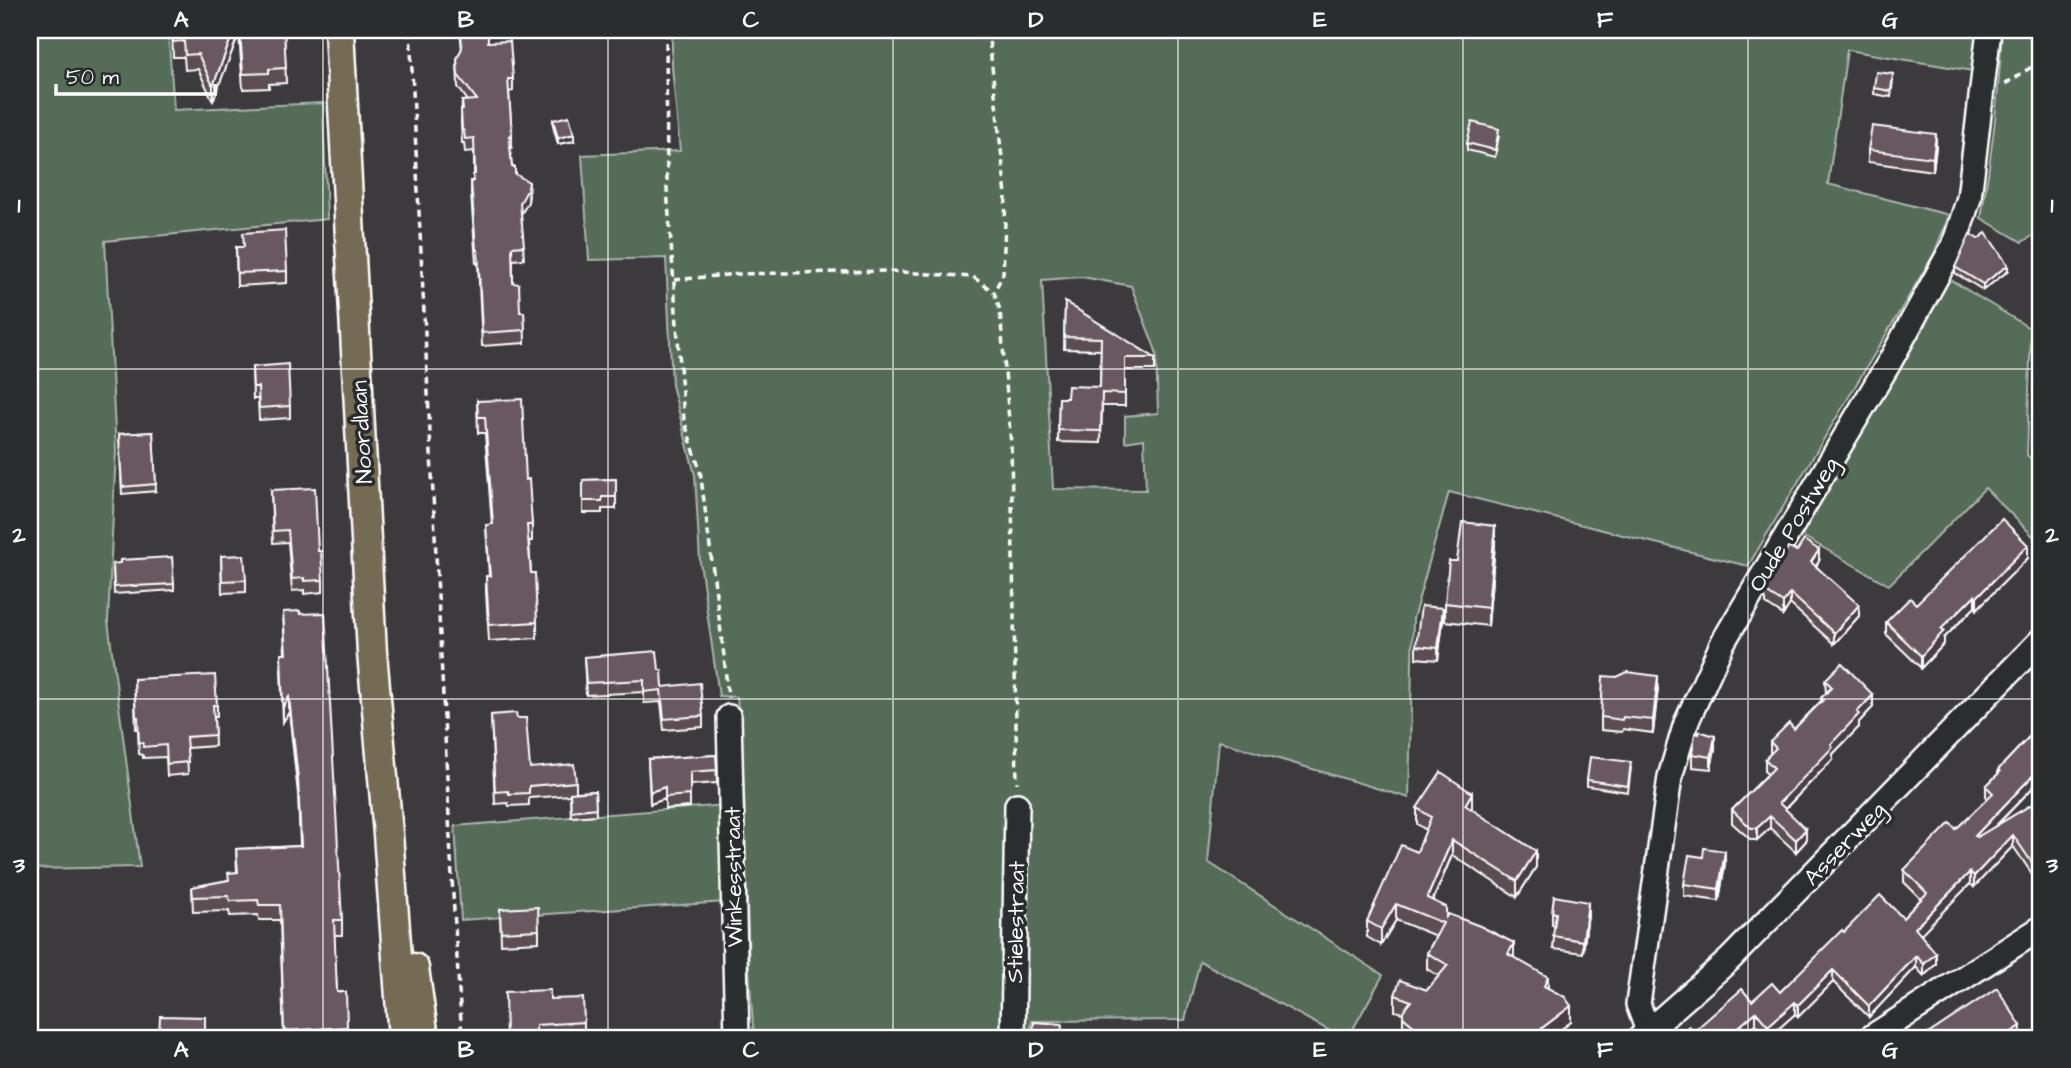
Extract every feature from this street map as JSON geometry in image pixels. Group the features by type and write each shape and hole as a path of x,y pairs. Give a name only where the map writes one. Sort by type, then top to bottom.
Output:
{"main road":[{"name":"Noordlaan","path":"339,30 372,653 402,1038"},
{"name":"Noordlaan","path":"388,834 404,896 424,1038"}],"street":[{"name":"Oude Postweg","path":"1644,1035 1638,1004 1670,777 1686,723 1723,642 1889,363 1954,245 1969,198 1989,30"},
{"name":"Asserweg","path":"1644,1035 1739,950 2041,640"},
{"name":"Winkesstraat","path":"729,717 737,1038"},
{"name":"Stielestraat","path":"1013,1038 1017,805"},
{"path":"1870,1038 2041,928"}],"path":[{"path":"410,30 462,1038"},
{"path":"666,30 667,189 684,420 700,470 724,656 729,717"},
{"path":"988,30 1006,195 1003,274 995,292 1000,310 1011,445 1017,805"},
{"path":"1981,100 2041,61"},
{"path":"674,280 737,274 888,271 972,276 995,292"}],"green space":[{"path":"30,30 168,30 174,110 323,103 327,219 105,241 116,450 108,621 140,867 30,869"},
{"path":"672,30 1977,30 1973,71 1847,50 1828,184 1949,215 1934,254 1748,566 1449,492 1413,619 1409,798 1219,741 1208,862 1383,975 1348,1038 1343,1038 1200,961 1185,1020 1032,1021 1030,1038 754,1038 749,970 744,792 737,697 719,696 700,562 695,475 672,385 666,258 589,260 582,155 680,151 672,67","holes":["1082,277 1131,286 1156,351 1158,413 1125,416 1125,442 1144,439 1146,490 1053,489 1042,280"]},
{"path":"2002,30 2041,30 2041,231 2022,242 1981,218 1994,124"},
{"path":"1946,277 2031,329 2027,455 2041,468 2041,544 1985,488 1889,585 1797,533"},
{"path":"726,805 725,902 461,920 455,826"}],"building":[{"path":"172,30 234,30 213,86 198,54 185,55 184,41 173,42"},
{"path":"240,30 284,30 286,68 269,69 269,73 243,74"},
{"path":"461,30 488,30 488,42 510,41 513,79 508,79 512,167 515,167 515,174 529,182 520,203 524,246 512,247 513,283 519,284 520,312 524,312 525,330 482,333 471,181 475,174 474,138 465,139 461,110 462,101 477,100 458,75 457,59 462,48"},
{"path":"1876,72 1893,74 1891,91 1874,88"},
{"path":"569,116 574,134 558,138 553,120"},
{"path":"1472,122 1499,129 1495,150 1467,143"},
{"path":"1872,126 1936,134 1933,158 1868,150"},
{"path":"285,230 287,271 237,273 236,247 244,247 243,233"},
{"path":"1986,233 2008,265 1983,284 1955,267 1970,234 1978,239"},
{"path":"1065,302 1155,358 1125,358 1125,394 1102,393 1101,431 1058,430 1059,398 1067,398 1068,386 1100,387 1101,338 1064,337"},
{"path":"288,364 290,406 259,408 258,387 253,387 252,367"},
{"path":"522,399 526,480 529,479 532,525 527,525 531,573 535,573 537,622 489,625 486,576 490,576 486,525 493,524 485,417 478,417 477,401"},
{"path":"153,432 156,484 122,487 119,434"},
{"path":"616,479 616,497 602,497 602,501 583,501 583,480"},
{"path":"315,488 318,551 321,551 323,580 292,579 288,530 273,531 271,490"},
{"path":"2002,519 2028,545 1941,629 1944,631 1921,656 1886,622 1910,598 1916,604"},
{"path":"1462,522 1495,526 1488,608 1445,603 1449,561 1457,561"},
{"path":"1804,540 1819,550 1811,562 1859,605 1834,633 1790,593 1783,603 1766,592 1768,590 1765,588 1788,548 1797,551"},
{"path":"244,555 246,580 222,581 221,556"},
{"path":"172,557 174,584 114,587 113,564 120,563 120,560"},
{"path":"1421,606 1443,608 1438,648 1416,646"},
{"path":"300,611 300,614 325,613 342,920 334,920 337,992 346,992 347,1027 284,1031 280,905 259,905 258,900 230,901 229,896 193,897 192,887 229,880 228,873 238,872 236,849 301,846 298,779 289,697 283,707 281,654 286,654 283,612"},
{"path":"657,651 663,687 700,683 703,716 664,719 661,690 644,692 644,680 586,683 584,657"},
{"path":"1842,663 1873,695 1831,744 1833,747 1779,803 1806,829 1796,840 1770,816 1757,828 1751,828 1732,810 1774,768 1765,759 1776,748 1770,742 1789,723 1794,729 1823,700 1821,698 1832,687 1825,680"},
{"path":"1627,672 1658,676 1653,720 1601,717 1603,676 1617,677"},
{"path":"215,675 215,735 186,737 188,762 167,764 166,745 143,747 143,743 139,743 134,679"},
{"path":"516,713 517,718 526,718 530,768 574,764 576,782 529,786 529,793 495,792 491,715"},
{"path":"2041,724 2041,767 1975,836 2041,799 2039,873 2013,835 1974,876 1970,872 1915,928 1936,953 1924,964 1916,956 1869,1006 1833,970 1798,1005 1795,1002 1768,1026 1756,1012 1726,1038 1676,1038 1689,1026 1694,1031 1742,989 1752,1001 1772,983 1780,992 1880,895 1903,918 1927,893 1904,870 1950,823 1956,829 1993,793 1986,786"},
{"path":"1699,731 1715,736 1711,757 1692,754 1695,733 1699,734"},
{"path":"716,755 717,770 690,772 690,795 665,797 665,787 650,792 648,759"},
{"path":"1590,757 1631,762 1628,786 1587,780"},
{"path":"1441,772 1472,793 1465,805 1536,851 1517,881 1452,840 1427,898 1446,907 1446,917 1448,914 1480,926 1514,943 1508,954 1548,977 1544,986 1565,997 1571,1006 1524,1038 1428,1038 1403,1017 1403,1011 1411,1001 1395,995 1400,980 1427,990 1448,965 1427,953 1443,923 1396,904 1381,929 1367,921 1401,845 1417,852 1431,817 1417,808"},
{"path":"595,791 596,808 571,811 570,793"},
{"path":"1704,848 1725,851 1719,889 1684,884 1689,855 1703,857"},
{"path":"1554,896 1588,902 1583,941 1553,936 1556,913 1552,912"},
{"path":"538,907 539,930 501,932 500,909"},
{"path":"1997,988 2021,1026 2002,1038 1922,1038"},
{"path":"550,990 550,999 583,998 584,1022 536,1025 536,1038 506,1038 505,992"},
{"path":"160,1016 205,1017 205,1033 243,1033 268,1038 159,1038"},
{"path":"1034,1022 1062,1024 1061,1038 1033,1038"}]}
